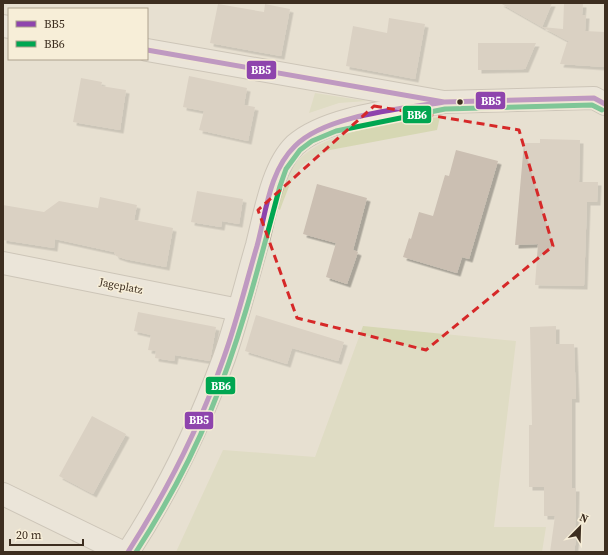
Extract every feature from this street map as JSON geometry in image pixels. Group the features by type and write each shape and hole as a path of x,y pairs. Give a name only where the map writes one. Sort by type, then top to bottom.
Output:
{"street":[{"path":"148,50 444,102"},
{"path":"128,552 148,521 188,444 221,364 239,310 280,166 296,145 308,135 334,124 444,102 594,98 605,104"},
{"name":"Jageplatz","path":"3,263 239,310"},
{"path":"3,494 122,552"}],"highlighted area":[{"path":"374,106 519,130 553,246 426,350 297,318 258,210"}],"green space":[{"path":"315,93 367,101 339,103 309,113"},
{"path":"440,117 437,130 330,150 318,155 302,166 296,173 280,210 276,208 284,184 292,168 308,152 324,142 363,129 404,121"},
{"path":"363,326 516,341 494,527 546,527 542,552 176,552 223,450 315,457"}],"building":[{"path":"500,3 552,3 542,27"},
{"path":"564,3 583,4 582,15 586,15 585,31 605,32 605,67 560,64 567,42 570,42 542,27 563,29"},
{"path":"218,4 264,12 265,4 290,9 281,56 210,43"},
{"path":"389,18 425,24 415,79 346,66 353,26 387,33"},
{"path":"478,43 536,43 525,69 478,70"},
{"path":"189,76 247,88 244,105 255,107 248,141 199,130 204,111 183,107"},
{"path":"81,78 102,82 101,86 126,90 120,130 73,122"},
{"path":"540,139 580,140 579,182 598,182 597,202 587,202 584,286 535,285 538,244 515,245 524,143 540,143"},
{"path":"456,150 498,161 469,259 462,257 457,273 403,257 409,238 411,239 419,212 433,216 445,175 449,176"},
{"path":"317,184 367,198 353,250 358,252 347,284 326,277 336,243 303,234"},
{"path":"197,191 243,199 239,224 222,221 221,227 191,222"},
{"path":"100,197 137,205 134,220 173,228 166,267 125,259 116,256 114,252 55,239 54,248 3,240 3,205 44,212 59,201 98,208"},
{"path":"138,312 216,327 210,361 175,355 174,361 155,358 156,351 148,350 151,335 134,331"},
{"path":"256,315 344,342 338,361 292,348 287,364 245,351"},
{"path":"556,326 556,344 574,344 576,399 572,399 572,488 576,488 575,532 577,533 574,552 550,552 555,516 544,516 544,487 529,487 529,425 532,425 530,327"},
{"path":"92,416 126,434 93,494 59,476"}],"transit line":[{"name":"BB5","path":"148,50 444,102 594,98 605,104"},
{"name":"BB5","path":"128,552 156,506 182,458 215,383 237,316 274,180 286,156 295,146 309,135 325,127 345,120 365,115 444,102"},
{"name":"BB6","path":"136,552 177,483 211,410 241,327 280,186 286,169 300,150 312,141 336,131 445,109 592,105 602,110"}]}
